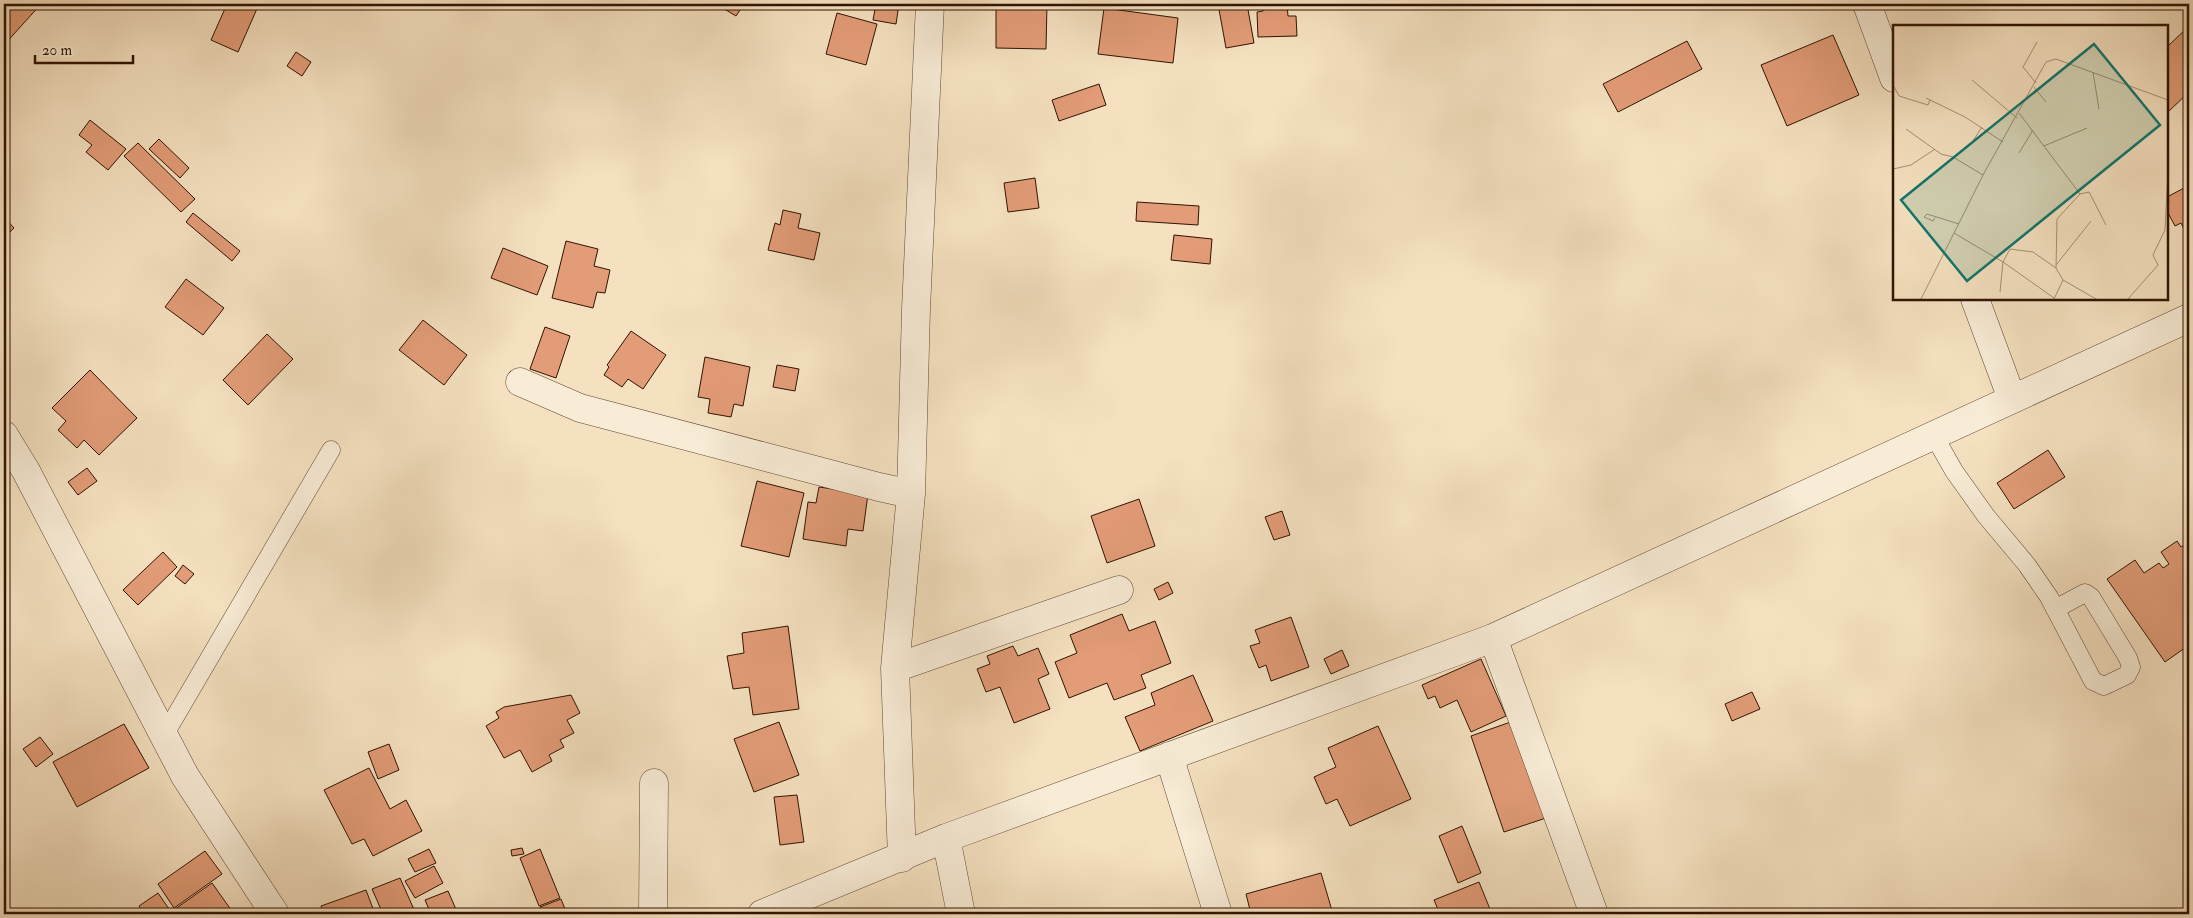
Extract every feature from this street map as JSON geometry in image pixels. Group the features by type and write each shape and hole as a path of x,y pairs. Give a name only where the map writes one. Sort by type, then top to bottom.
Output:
{"street":[{"path":"902,858 895,668 911,494 916,309 930,4"},
{"path":"1867,4 1893,75"},
{"path":"1975,300 2012,399"},
{"path":"762,914 902,858 946,838 1493,638 1933,434 2189,318"},
{"path":"520,382 580,408 911,494"},
{"path":"4,435 26,471 165,734 185,776 275,914"},
{"path":"895,668 1119,590"},
{"path":"1493,638 1594,914"},
{"path":"1169,756 1218,914"},
{"path":"653,914 654,783"},
{"path":"946,838 961,914"}],"lane":[{"path":"1933,434 1954,471 1986,516 2027,565 2055,609 2094,682 2104,686 2127,675 2131,667 2128,658 2091,597 2085,593 2055,609"},
{"path":"165,734 331,450"}],"building":[{"path":"4,4 41,4 4,45"},
{"path":"227,4 259,4 238,52 211,40"},
{"path":"716,4 744,4 736,16"},
{"path":"876,4 899,4 896,24 873,20"},
{"path":"996,4 1047,4 1046,49 996,48"},
{"path":"1218,4 1247,4 1254,43 1226,48"},
{"path":"1263,4 1287,4 1288,16 1296,16 1297,36 1258,37 1257,12 1263,11"},
{"path":"1104,8 1178,18 1173,63 1098,54"},
{"path":"837,13 877,24 866,65 826,54"},
{"path":"2189,26 2189,92 2168,112 2168,46"},
{"path":"1833,35 1859,95 1787,126 1761,65"},
{"path":"1687,41 1702,69 1618,112 1603,84"},
{"path":"296,52 311,62 302,76 287,66"},
{"path":"1099,84 1106,105 1059,121 1052,100"},
{"path":"90,120 126,149 108,170 86,152 92,145 79,135"},
{"path":"159,139 189,168 180,178 149,149"},
{"path":"138,143 195,199 181,212 124,156"},
{"path":"2189,176 2189,234 2187,235 2181,223 2175,226 2168,213 2168,196 2186,187 2183,180"},
{"path":"1035,178 1039,208 1008,212 1004,183"},
{"path":"1137,202 1199,206 1198,225 1136,221"},
{"path":"783,210 801,214 798,228 820,233 814,260 768,250 775,223 780,225"},
{"path":"193,213 240,251 232,261 186,222"},
{"path":"4,217 14,228 4,238"},
{"path":"1174,235 1212,239 1210,264 1171,260"},
{"path":"566,241 598,249 594,266 610,270 605,293 597,292 593,308 552,298"},
{"path":"503,248 548,266 537,295 491,278"},
{"path":"186,279 224,308 203,335 165,307"},
{"path":"423,320 467,355 444,385 399,350"},
{"path":"545,327 570,336 556,378 530,369"},
{"path":"631,331 666,355 643,389 628,379 622,387 604,375 609,367 607,365"},
{"path":"267,334 293,359 248,405 223,380"},
{"path":"705,357 750,367 743,406 734,404 731,417 708,413 710,399 698,397"},
{"path":"777,365 799,369 795,391 773,387"},
{"path":"90,370 137,418 99,455 84,440 77,448 58,430 66,421 52,408"},
{"path":"2048,450 2065,477 2014,509 1997,483"},
{"path":"87,468 97,481 78,495 68,482"},
{"path":"757,481 804,493 789,557 741,546"},
{"path":"819,487 868,494 863,531 848,529 846,546 803,539 808,502 816,503"},
{"path":"1139,499 1155,546 1107,563 1091,516"},
{"path":"1282,511 1290,535 1274,540 1265,517"},
{"path":"4,518 10,526 4,531"},
{"path":"2177,541 2181,547 2189,542 2189,645 2165,662 2107,579 2135,560 2144,573 2159,563 2163,568 2169,564 2161,552"},
{"path":"163,552 177,567 138,605 123,590"},
{"path":"183,565 194,574 185,584 175,576"},
{"path":"1168,582 1173,593 1159,600 1154,589"},
{"path":"1122,614 1129,631 1155,621 1171,663 1141,675 1146,688 1114,700 1107,683 1069,698 1055,662 1077,653 1070,635"},
{"path":"1291,617 1309,667 1271,681 1266,665 1259,668 1250,646 1260,643 1255,630"},
{"path":"788,626 799,709 753,715 749,687 733,689 727,656 744,653 742,633"},
{"path":"1013,646 1018,656 1038,648 1049,674 1038,679 1050,709 1014,723 1000,687 986,692 977,669 990,664 987,656"},
{"path":"1342,650 1349,666 1331,674 1324,659"},
{"path":"1481,659 1506,716 1471,732 1457,700 1440,708 1435,696 1428,699 1422,685"},
{"path":"1193,675 1213,721 1140,751 1125,717 1155,705 1151,693"},
{"path":"1752,692 1760,709 1732,721 1725,704"},
{"path":"571,695 580,713 567,720 574,733 560,740 564,747 549,755 552,761 532,772 520,750 504,758 486,726 499,718 496,712 504,707"},
{"path":"1519,719 1552,816 1504,832 1471,736"},
{"path":"779,722 799,775 754,792 734,739"},
{"path":"124,724 149,768 77,807 53,762"},
{"path":"1378,726 1411,799 1350,826 1337,799 1326,804 1314,777 1336,767 1328,748"},
{"path":"40,737 53,754 36,767 23,749"},
{"path":"389,744 399,770 378,779 368,752"},
{"path":"369,768 390,809 406,800 422,831 373,856 364,839 352,844 324,790"},
{"path":"797,795 804,842 780,845 774,797"},
{"path":"1462,826 1481,873 1458,883 1439,836"},
{"path":"522,848 524,854 512,856 511,850"},
{"path":"429,849 436,863 415,872 408,859"},
{"path":"540,849 560,898 539,906 520,858"},
{"path":"205,851 222,874 174,908 158,884"},
{"path":"434,866 443,883 415,898 405,881"},
{"path":"1321,873 1333,914 1251,914 1246,894"},
{"path":"400,878 416,914 383,914 372,889"},
{"path":"1479,882 1492,914 1440,914 1434,900"},
{"path":"212,883 234,914 168,914"},
{"path":"366,890 375,914 324,914 321,906"},
{"path":"448,891 458,914 431,914 425,900"},
{"path":"158,893 169,909 160,914 145,914 139,906"},
{"path":"561,899 567,914 543,914 540,907"}]}
